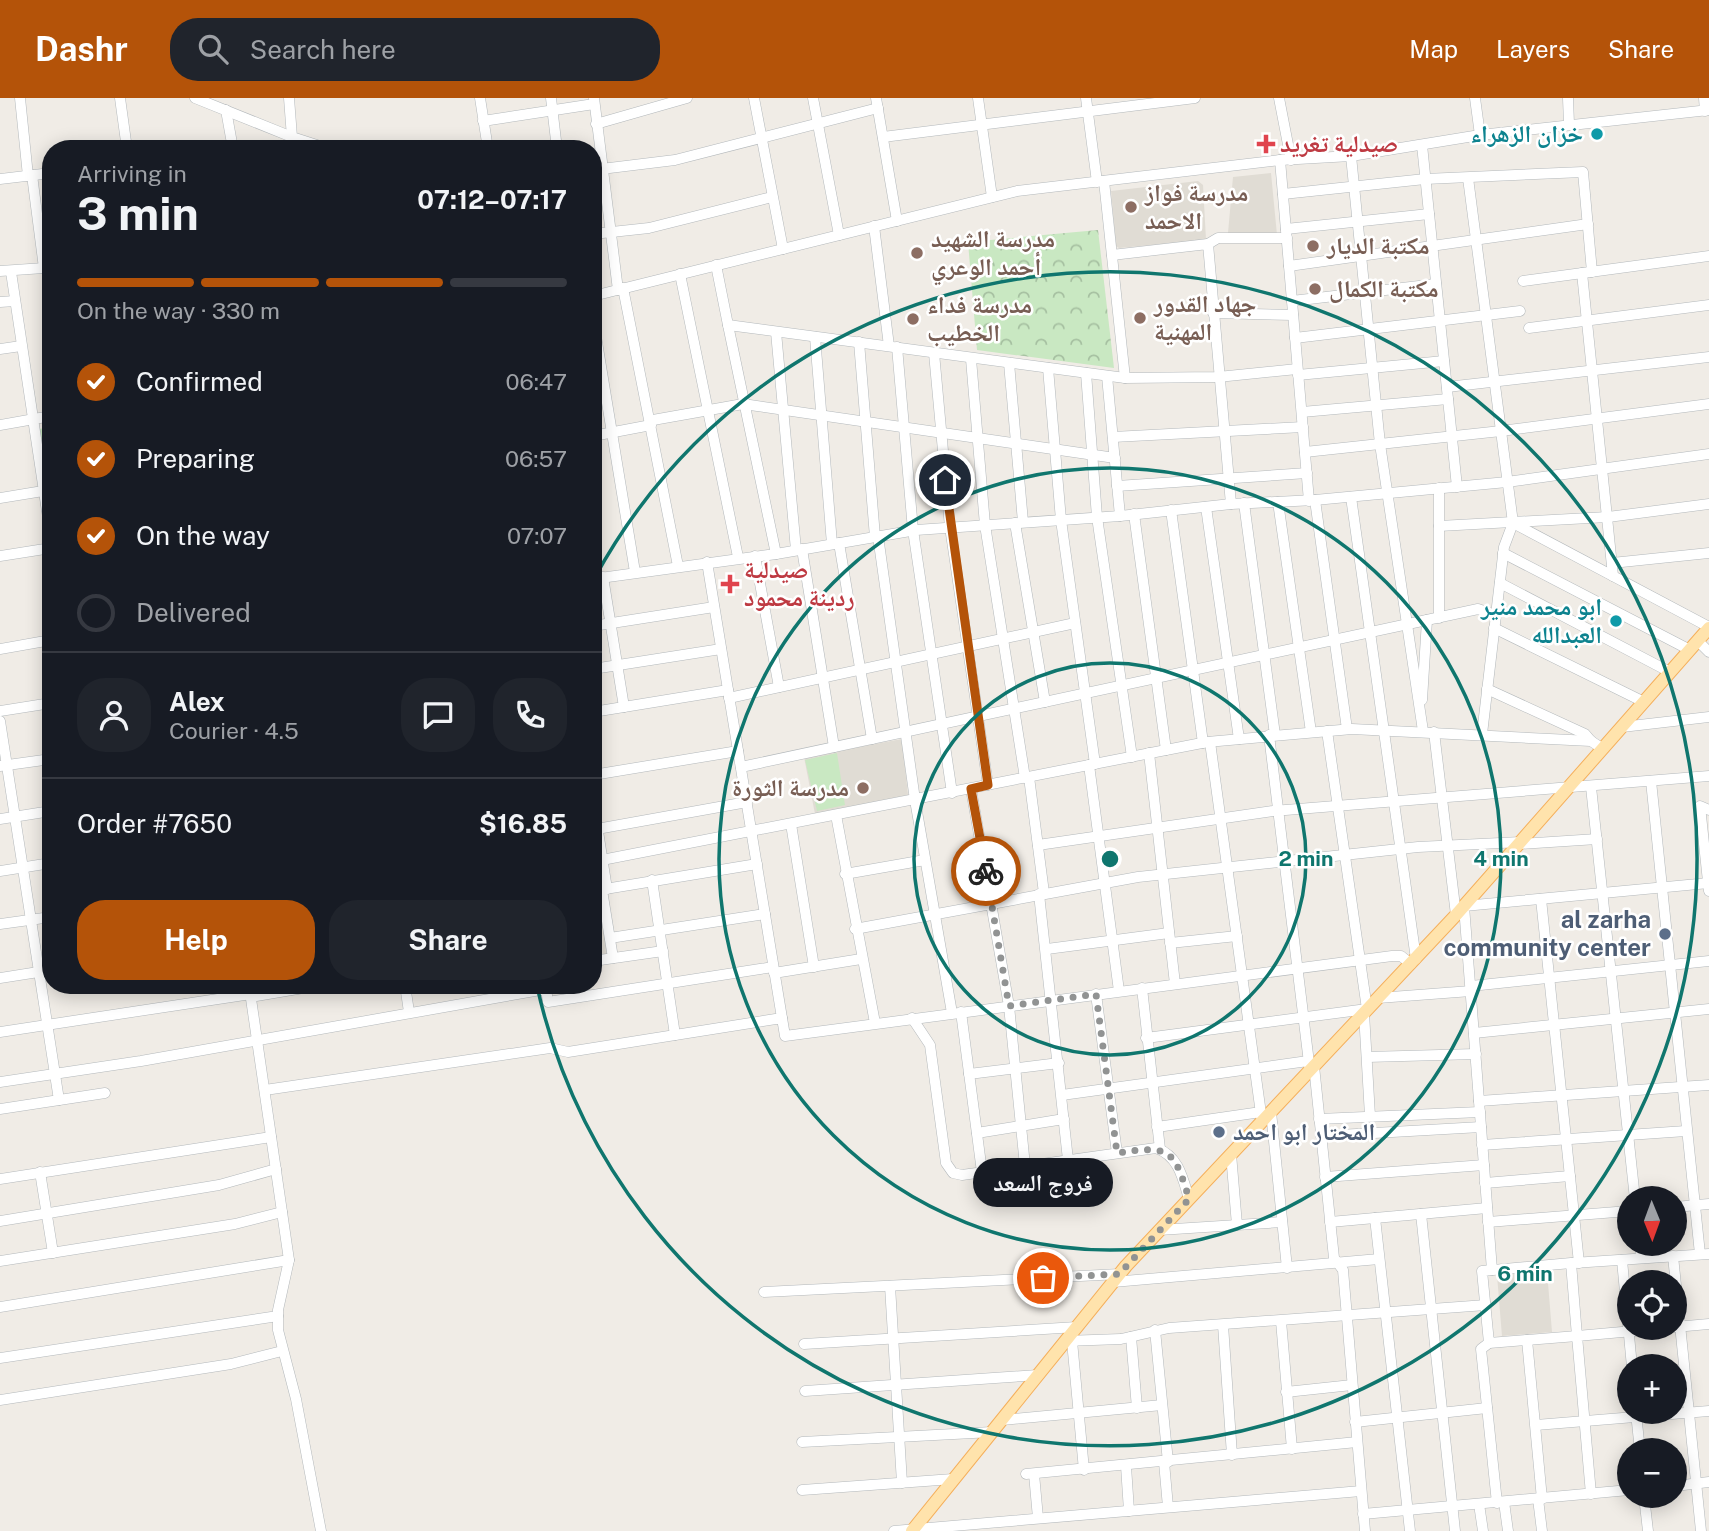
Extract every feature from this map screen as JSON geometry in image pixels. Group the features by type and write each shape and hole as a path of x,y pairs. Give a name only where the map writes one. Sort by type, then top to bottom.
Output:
{"main road":[{"path":"912,1530 1069,1341 1116,1278 1265,1115 1460,911 1709,628"}],"street":[{"path":"20,98 42,241"},
{"path":"120,98 126,140"},
{"path":"195,98 301,140"},
{"path":"289,98 292,140"},
{"path":"480,98 487,140"},
{"path":"551,98 556,140"},
{"path":"596,124 687,98"},
{"path":"754,98 783,249"},
{"path":"813,98 839,235"},
{"path":"978,98 992,197"},
{"path":"1086,98 1112,255 1125,378"},
{"path":"883,137 1195,98"},
{"path":"1279,98 1285,160 1283,194 1307,473 1348,729"},
{"path":"1475,98 1480,135"},
{"path":"1568,98 1569,124"},
{"path":"602,294 992,197 1100,181 1285,160 1351,156 1569,124 1707,111 1704,98"},
{"path":"484,121 552,112 594,101 596,140"},
{"path":"602,168 675,160 818,123 877,103 897,220"},
{"path":"226,110 231,140"},
{"path":"1422,145 1457,487"},
{"path":"1351,156 1386,493 1423,731"},
{"path":"1283,194 1425,179 1583,173 1588,224 1589,320 1614,576"},
{"path":"0,179 42,174"},
{"path":"1468,178 1474,241 1513,523 1503,553 1482,734"},
{"path":"602,193 678,566"},
{"path":"602,233 649,228 772,197"},
{"path":"1112,255 1208,244 1218,238 1287,234 1357,221 1429,214"},
{"path":"1289,265 1432,248 1588,224"},
{"path":"874,226 904,427 913,530 952,793"},
{"path":"1208,244 1231,504"},
{"path":"1523,281 1709,256"},
{"path":"716,265 776,554"},
{"path":"42,268 5,272 15,301 42,484"},
{"path":"680,274 738,558"},
{"path":"1292,301 1436,284"},
{"path":"0,302 15,301"},
{"path":"1529,328 1709,305"},
{"path":"1295,338 1520,311"},
{"path":"1213,313 1293,315"},
{"path":"728,325 1125,378 1218,377 1444,361"},
{"path":"776,332 799,550 834,747"},
{"path":"815,337 836,543 872,739"},
{"path":"859,342 877,537 915,800 934,914 969,1074 982,1172"},
{"path":"0,349 21,346"},
{"path":"934,353 950,527 988,785"},
{"path":"1447,387 1709,357"},
{"path":"971,359 985,525 1038,845 1068,1160"},
{"path":"1009,363 1019,523 1045,702"},
{"path":"1048,368 1061,520 1085,693 1098,836 1119,991"},
{"path":"602,372 635,572"},
{"path":"1086,373 1097,517 1132,757"},
{"path":"1107,376 1120,516"},
{"path":"1302,412 1448,399"},
{"path":"651,425 653,420 743,404 1115,458"},
{"path":"1305,452 1451,437 1709,404"},
{"path":"0,425 42,417"},
{"path":"602,435 651,425"},
{"path":"1112,437 1303,427"},
{"path":"602,576 776,554 913,530 1120,516 1244,503 1312,501 1507,482 1709,454"},
{"path":"1117,486 1307,473"},
{"path":"1439,488 1439,618"},
{"path":"0,498 42,491"},
{"path":"706,562 785,1036 1392,956 1413,961 1394,801 1351,497"},
{"path":"1278,502 1311,732"},
{"path":"1244,503 1264,655 1284,862 1303,1017 1320,1119 1334,1258 1343,1270 1365,1531"},
{"path":"1439,526 1608,517 1709,504"},
{"path":"1206,507 1239,738"},
{"path":"1171,510 1193,670 1221,818 1255,1068 1265,1115 1287,1268"},
{"path":"1134,514 1166,750"},
{"path":"1513,523 1709,628"},
{"path":"0,556 42,549"},
{"path":"1503,553 1709,652"},
{"path":"1612,563 1709,553"},
{"path":"755,556 779,687"},
{"path":"1500,583 1670,672"},
{"path":"602,595 611,623 624,707"},
{"path":"602,624 714,607"},
{"path":"741,767 1478,609 1495,615"},
{"path":"1421,719 1427,620"},
{"path":"602,711 779,687 1075,623"},
{"path":"1494,628 1644,702"},
{"path":"0,649 42,642"},
{"path":"602,667 721,649"},
{"path":"1487,689 1585,734 1603,749"},
{"path":"0,711 42,704"},
{"path":"1622,727 1709,717"},
{"path":"0,721 4,766 15,816 42,992"},
{"path":"602,860 1206,742 1239,738 1348,729 1591,741"},
{"path":"1327,731 1366,1011 1370,1116"},
{"path":"1434,732 1448,845 1471,989 1492,1270"},
{"path":"602,774 738,751"},
{"path":"1149,753 1175,984"},
{"path":"4,766 42,760"},
{"path":"1038,845 1278,810 1709,776"},
{"path":"1651,781 1694,1205 1704,1254"},
{"path":"1591,787 1634,1186"},
{"path":"971,789 1009,1006 1025,1166"},
{"path":"602,828 747,802"},
{"path":"1709,810 1700,806 1709,891"},
{"path":"0,819 42,812"},
{"path":"836,816 874,1023"},
{"path":"791,824 814,967"},
{"path":"855,929 1104,883 1162,875 1448,845 1597,839"},
{"path":"845,874 925,860"},
{"path":"0,871 42,864"},
{"path":"602,890 757,864"},
{"path":"652,880 676,1035"},
{"path":"1460,911 1541,899 1709,883"},
{"path":"602,895 613,958"},
{"path":"1541,899 1574,1215 1577,1336 1591,1494"},
{"path":"610,938 765,914"},
{"path":"0,924 42,918"},
{"path":"1047,949 1112,941 1237,936"},
{"path":"602,960 663,951"},
{"path":"602,993 861,959"},
{"path":"1378,998 1709,961"},
{"path":"0,978 42,972"},
{"path":"1142,988 1160,1149 1178,1165 1189,1199"},
{"path":"42,994 59,1100"},
{"path":"0,1032 238,994"},
{"path":"250,994 289,1260 278,1316 282,1351 296,1399 321,1531"},
{"path":"406,994 409,1012"},
{"path":"0,1082 504,994"},
{"path":"547,994 548,1002 599,994"},
{"path":"1096,994 1117,1153"},
{"path":"1474,1032 1709,1009"},
{"path":"1146,1038 1366,1011"},
{"path":"265,1090 550,1048 568,1052 782,1018"},
{"path":"912,1018 930,1045 946,1163 957,1175 1160,1149"},
{"path":"1367,1057 1476,1054"},
{"path":"969,1074 1059,1063"},
{"path":"1062,1096 1255,1068 1311,1066"},
{"path":"1320,1119 1479,1106 1561,1095 1709,1085"},
{"path":"0,1110 105,1093"},
{"path":"1157,1127 1265,1115"},
{"path":"977,1133 1064,1119"},
{"path":"1321,1136 1481,1127"},
{"path":"1482,1145 1686,1131"},
{"path":"0,1179 271,1137"},
{"path":"1231,1154 1237,1225"},
{"path":"1325,1177 1484,1165"},
{"path":"0,1221 219,1185 276,1169"},
{"path":"40,1172 53,1252"},
{"path":"1485,1183 1570,1176"},
{"path":"1687,1206 1709,1204"},
{"path":"1330,1222 1487,1208"},
{"path":"0,1261 235,1224 282,1212"},
{"path":"1488,1222 1617,1212"},
{"path":"1420,1214 1455,1531"},
{"path":"1375,1218 1410,1531"},
{"path":"1159,1230 1282,1222"},
{"path":"1489,1343 1482,1271 1673,1256 1674,1270"},
{"path":"764,1292 1116,1278 1287,1268 1379,1259"},
{"path":"0,1307 289,1260"},
{"path":"1622,1260 1623,1270"},
{"path":"890,1286 902,1483"},
{"path":"1084,1470 1069,1341 1131,1338 1155,1330 1486,1306"},
{"path":"0,1358 278,1316"},
{"path":"1281,1321 1292,1449"},
{"path":"1687,1326 1709,1324"},
{"path":"1223,1325 1232,1455"},
{"path":"804,1344 1077,1327"},
{"path":"1155,1330 1168,1507"},
{"path":"1508,1531 1500,1502 1481,1349 1489,1343 1617,1333"},
{"path":"1131,1338 1137,1408"},
{"path":"1527,1340 1536,1425 1542,1531"},
{"path":"0,1400 231,1364 282,1351"},
{"path":"805,1391 1038,1376"},
{"path":"1286,1392 1352,1385"},
{"path":"1002,1420 1162,1405"},
{"path":"1355,1422 1487,1408"},
{"path":"1687,1413 1709,1411"},
{"path":"1536,1425 1617,1417"},
{"path":"1687,1422 1701,1531"},
{"path":"802,1442 992,1432"},
{"path":"1038,1518 1030,1474 1357,1442"},
{"path":"1126,1466 1129,1511"},
{"path":"802,1490 954,1479"},
{"path":"1687,1485 1709,1482"},
{"path":"894,1531 1361,1491"},
{"path":"1363,1514 1617,1491"},
{"path":"1479,1504 1483,1531"},
{"path":"1645,1508 1648,1531"}],"shaded area":[{"path":"1271,173 1277,235 1228,233 1233,177"},
{"path":"1198,181 1203,185 1206,240 1119,248 1116,246 1111,191"},
{"path":"902,739 908,795 815,814 804,757"},
{"path":"602,917 607,956 602,956"},
{"path":"1547,1271 1552,1332 1502,1336 1497,1275"}],"green space":[{"path":"1098,230 1114,368 977,350 968,242"},
{"path":"42,428 42,449 39,429"},
{"path":"837,753 845,805 817,811 805,760"}],"way so far":[{"path":"986,871 1009,1006 1096,994 1117,1153 1156,1148 1170,1155 1178,1165 1189,1199 1119,1274 1043,1278"}],"place":[{"name":"خزان الزهراء","path":"1597,134"},
{"name":"صيدلية تغريد","path":"1266,144"},
{"name":"مدرسة فواز الاحمد","path":"1131,207"},
{"name":"مكتبة الديار","path":"1313,246"},
{"name":"مدرسة الشهيد أحمد الوعري","path":"917,253"},
{"name":"مكتبة الكمال","path":"1315,289"},
{"name":"جهاد القدور المهنية","path":"1140,318"},
{"name":"مدرسة فداء الخطيب","path":"913,319"},
{"name":"صيدلية ردينة محمود","path":"730,584"},
{"name":"ابو محمد منير العبدالله","path":"1616,621"},
{"name":"مدرسة الثورة","path":"863,788"},
{"name":"al zarha community center","path":"1665,934"},
{"name":"المختار ابو احمد","path":"1219,1132"},
{"name":"فروج السعد","path":"1043,1278"}],"route":[{"path":"945,480 956,575 988,785 971,789 986,871"}]}
